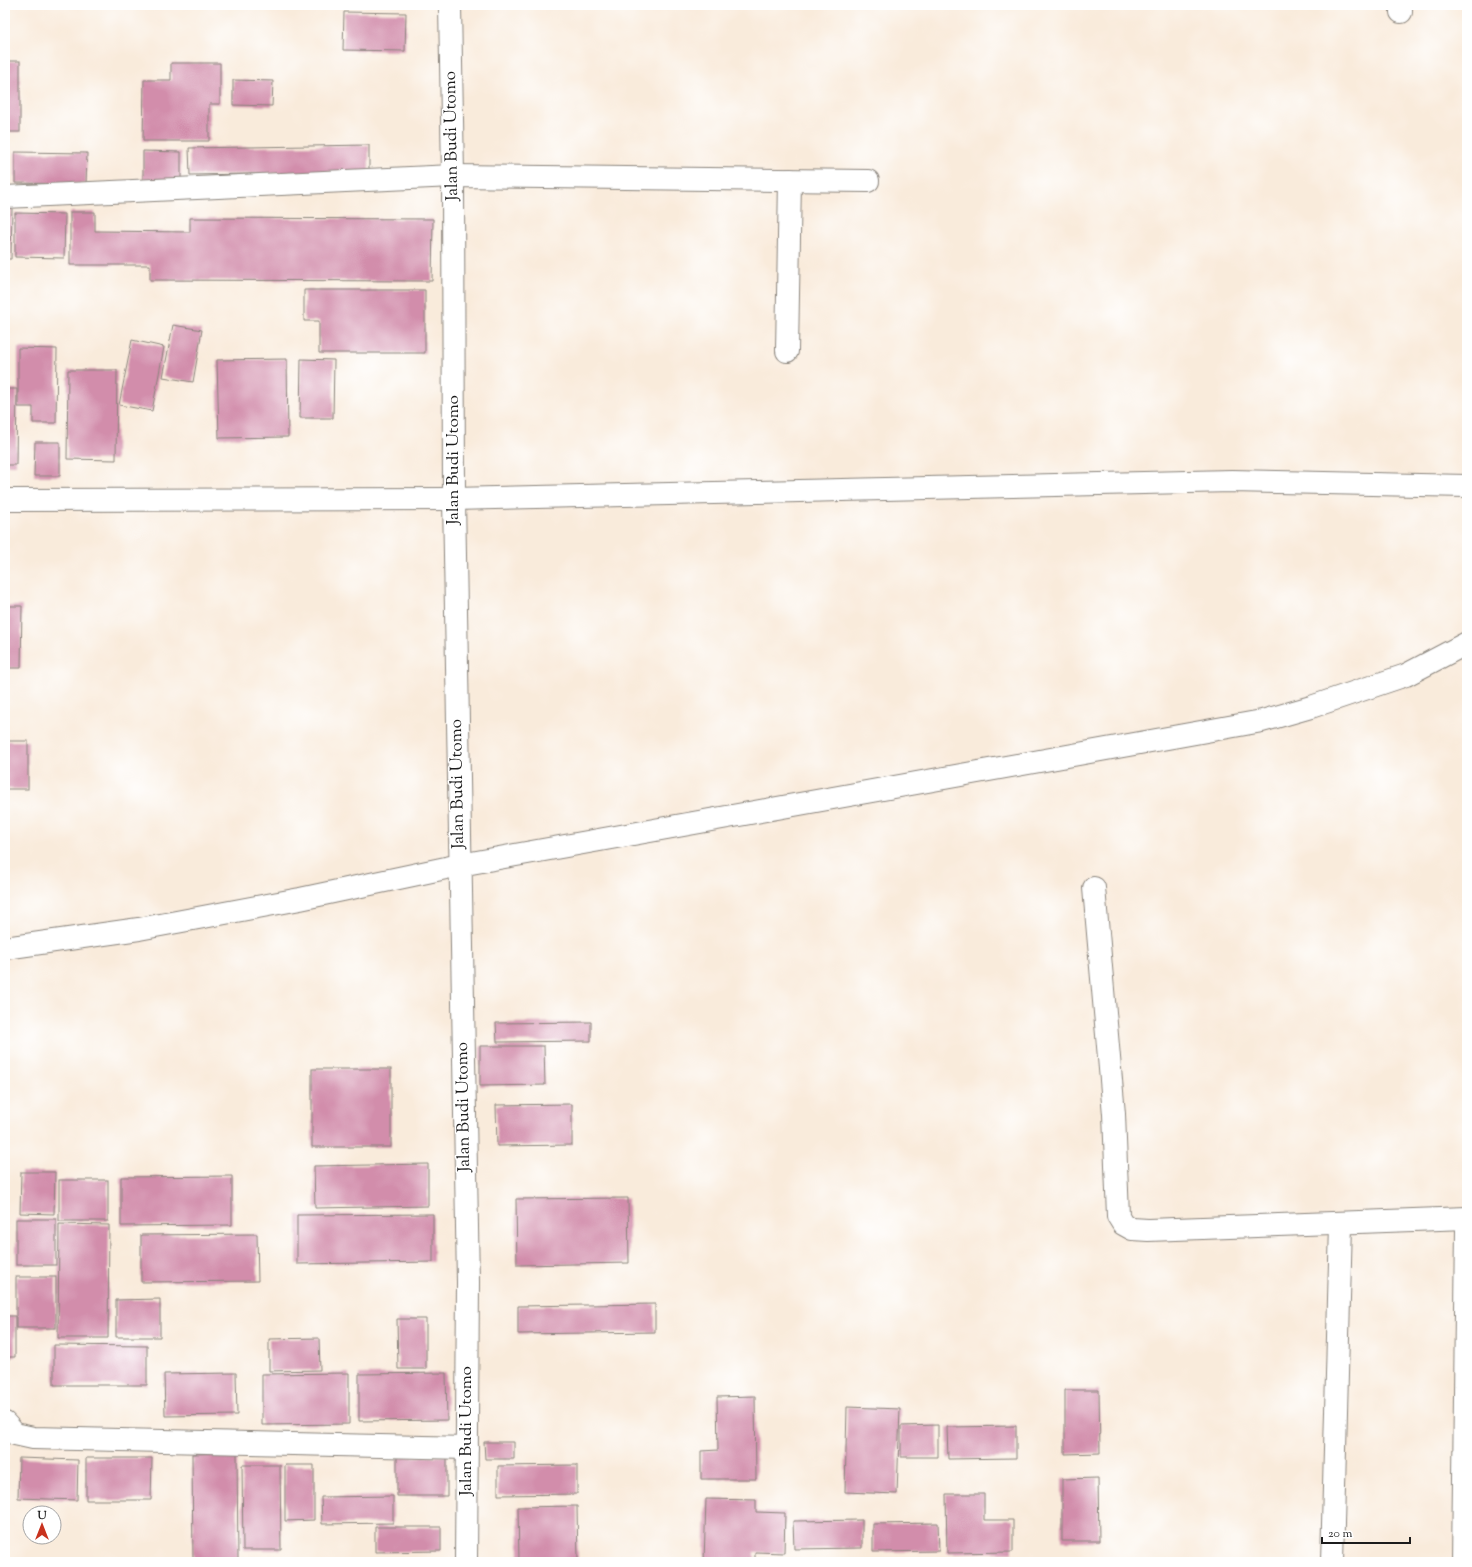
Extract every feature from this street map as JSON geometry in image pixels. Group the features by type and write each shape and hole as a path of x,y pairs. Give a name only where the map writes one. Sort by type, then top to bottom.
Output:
{"street":[{"name":"Jalan Budi Utomo","path":"450,5 453,176 454,499 468,1282 466,1562"},
{"path":"5,197 453,176 868,181"},
{"path":"787,351 790,180"},
{"path":"5,500 454,499 1232,481 1467,486"},
{"path":"5,948 139,929 300,899 460,865 1262,721 1311,707 1406,674 1467,643"},
{"path":"1094,888 1114,1114 1116,1199 1118,1216 1123,1224 1132,1229 1148,1230 1341,1224 1467,1218"},
{"path":"1332,1562 1341,1224"},
{"path":"1464,1562 1467,1228"},
{"path":"5,1423 16,1434 33,1438 467,1448"}],"building":[{"path":"344,12 406,13 405,51 343,50"},
{"path":"5,61 20,61 20,132 5,132"},
{"path":"171,63 220,63 220,104 209,104 209,141 143,141 144,80 171,80"},
{"path":"233,80 273,81 272,106 233,105"},
{"path":"369,145 369,172 190,175 189,148"},
{"path":"143,151 181,152 181,180 143,180"},
{"path":"15,152 87,153 86,184 15,183"},
{"path":"5,208 12,208 11,259 5,259"},
{"path":"70,212 95,212 95,231 190,232 190,218 433,219 432,281 150,280 150,265 70,265"},
{"path":"15,213 65,214 64,258 15,257"},
{"path":"304,290 425,290 425,353 319,353 319,321 304,321"},
{"path":"173,325 202,330 193,382 163,377"},
{"path":"132,340 164,347 152,411 119,405"},
{"path":"18,348 57,349 56,423 33,423 33,407 18,407"},
{"path":"287,359 288,437 219,438 217,360"},
{"path":"301,359 334,360 333,418 300,418"},
{"path":"68,370 117,370 116,460 67,459"},
{"path":"5,389 17,389 16,465 5,465"},
{"path":"35,442 60,442 60,476 34,476"},
{"path":"5,606 22,606 21,668 5,668"},
{"path":"5,741 28,741 28,789 5,789"},
{"path":"591,1022 591,1041 497,1042 496,1023"},
{"path":"480,1046 544,1046 545,1085 480,1086"},
{"path":"312,1069 391,1069 391,1147 312,1147"},
{"path":"572,1104 572,1145 497,1146 496,1105"},
{"path":"428,1164 428,1206 315,1208 314,1166"},
{"path":"21,1172 55,1172 54,1214 20,1213"},
{"path":"232,1176 232,1225 121,1226 121,1177"},
{"path":"59,1180 108,1180 108,1221 59,1221"},
{"path":"628,1198 629,1263 517,1265 516,1199"},
{"path":"433,1214 433,1262 297,1264 297,1215"},
{"path":"16,1219 56,1219 56,1265 16,1265"},
{"path":"59,1224 109,1225 108,1338 58,1338"},
{"path":"257,1234 258,1281 141,1282 141,1235"},
{"path":"16,1277 56,1277 56,1328 16,1328"},
{"path":"160,1299 160,1337 116,1337 116,1300"},
{"path":"655,1304 655,1332 518,1334 518,1306"},
{"path":"5,1316 15,1316 15,1357 9,1357 9,1372 5,1372"},
{"path":"397,1319 426,1319 426,1369 398,1369"},
{"path":"319,1338 320,1370 269,1371 269,1339"},
{"path":"54,1345 147,1346 147,1385 54,1385"},
{"path":"236,1373 237,1415 165,1416 164,1374"},
{"path":"349,1373 349,1424 262,1425 262,1374"},
{"path":"446,1373 447,1420 359,1421 359,1374"},
{"path":"1065,1390 1099,1390 1100,1453 1065,1454"},
{"path":"755,1396 756,1479 701,1479 701,1451 718,1450 717,1397"},
{"path":"847,1407 900,1409 897,1494 845,1492"},
{"path":"938,1425 938,1457 901,1457 901,1426"},
{"path":"1016,1426 1016,1458 948,1459 947,1427"},
{"path":"484,1442 514,1442 514,1459 485,1459"},
{"path":"237,1453 238,1562 193,1562 192,1454"},
{"path":"447,1456 447,1496 397,1496 397,1457"},
{"path":"19,1458 78,1460 77,1500 18,1498"},
{"path":"86,1458 152,1458 151,1500 86,1500"},
{"path":"242,1465 280,1465 281,1550 243,1550"},
{"path":"285,1465 314,1465 314,1520 285,1521"},
{"path":"577,1465 577,1494 498,1495 498,1466"},
{"path":"1098,1478 1099,1541 1062,1541 1062,1479"},
{"path":"946,1494 984,1494 984,1520 1013,1520 1013,1552 947,1553"},
{"path":"393,1496 393,1523 322,1524 321,1497"},
{"path":"706,1499 756,1500 756,1512 785,1513 784,1553 755,1552 755,1562 704,1562"},
{"path":"577,1506 578,1562 519,1562 518,1507"},
{"path":"862,1520 862,1548 794,1549 793,1521"},
{"path":"938,1523 939,1551 873,1552 873,1524"},
{"path":"375,1527 441,1527 441,1551 375,1552"}]}
